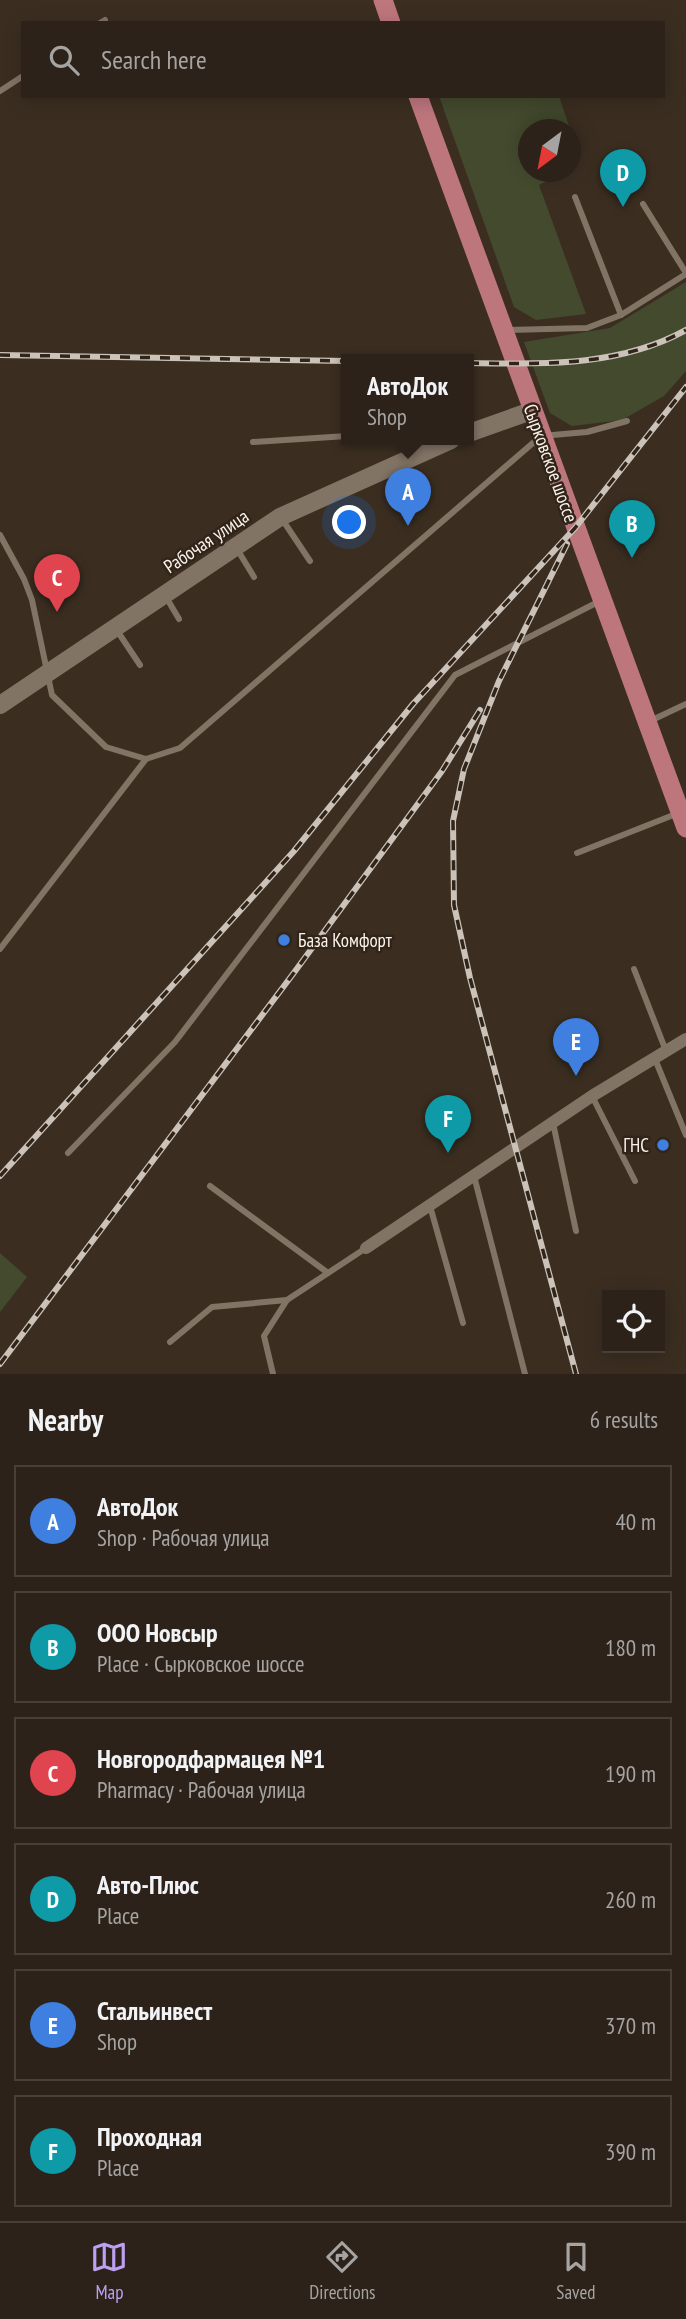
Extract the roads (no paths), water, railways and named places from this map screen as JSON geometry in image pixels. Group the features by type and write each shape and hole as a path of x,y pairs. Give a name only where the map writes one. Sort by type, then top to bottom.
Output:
{"main road":[{"path":"383,0 390,21"},
{"name":"Сырковское шоссе","path":"419,98 683,821"},
{"path":"474,431 531,411"},
{"name":"Рабочая улица","path":"0,705 280,517 421,445"}],"street":[{"path":"366,1248 552,1122 686,1039"}],"lane":[{"path":"0,91 21,77"},
{"path":"575,197 621,315"},
{"path":"502,330 587,328 621,315 686,274 643,204"},
{"path":"0,949 146,760 180,748 541,436 587,432 627,421"},
{"path":"253,442 341,436"},
{"path":"280,517 310,561"},
{"path":"0,535 28,590 52,695 106,747 146,760"},
{"path":"236,546 254,577"},
{"path":"164,594 180,620"},
{"path":"68,1153 175,1042 455,675 602,600"},
{"path":"115,627 140,665"},
{"path":"647,723 686,704"},
{"path":"577,853 683,821"},
{"path":"634,969 686,1135"},
{"path":"592,1096 635,1181"},
{"path":"552,1122 576,1231"},
{"path":"474,1176 525,1374"},
{"path":"210,1186 328,1273"},
{"path":"430,1206 463,1323"},
{"path":"273,1374 264,1336 287,1300 366,1248"},
{"path":"170,1342 212,1307 287,1300"}],"railway":[{"path":"474,363 553,363 608,357 661,342 686,330"},
{"path":"0,355 341,361"},
{"path":"0,1176 294,851 413,704 575,528 686,387"},
{"path":"567,544 499,681 464,769 453,821 454,905 470,978 576,1374"},
{"path":"0,1364 442,771 480,710"}],"place":[{"name":"Авто-Плюс","path":"623,207"},
{"name":"АвтоДок","path":"408,526"},
{"name":"ООО Новсыр","path":"632,558"},
{"name":"Новгородфармацея №1","path":"57,612"},
{"name":"База Комфорт","path":"284,940"},
{"name":"Стальинвест","path":"576,1076"},
{"name":"ГНС","path":"663,1145"},
{"name":"Проходная","path":"448,1153"}]}
